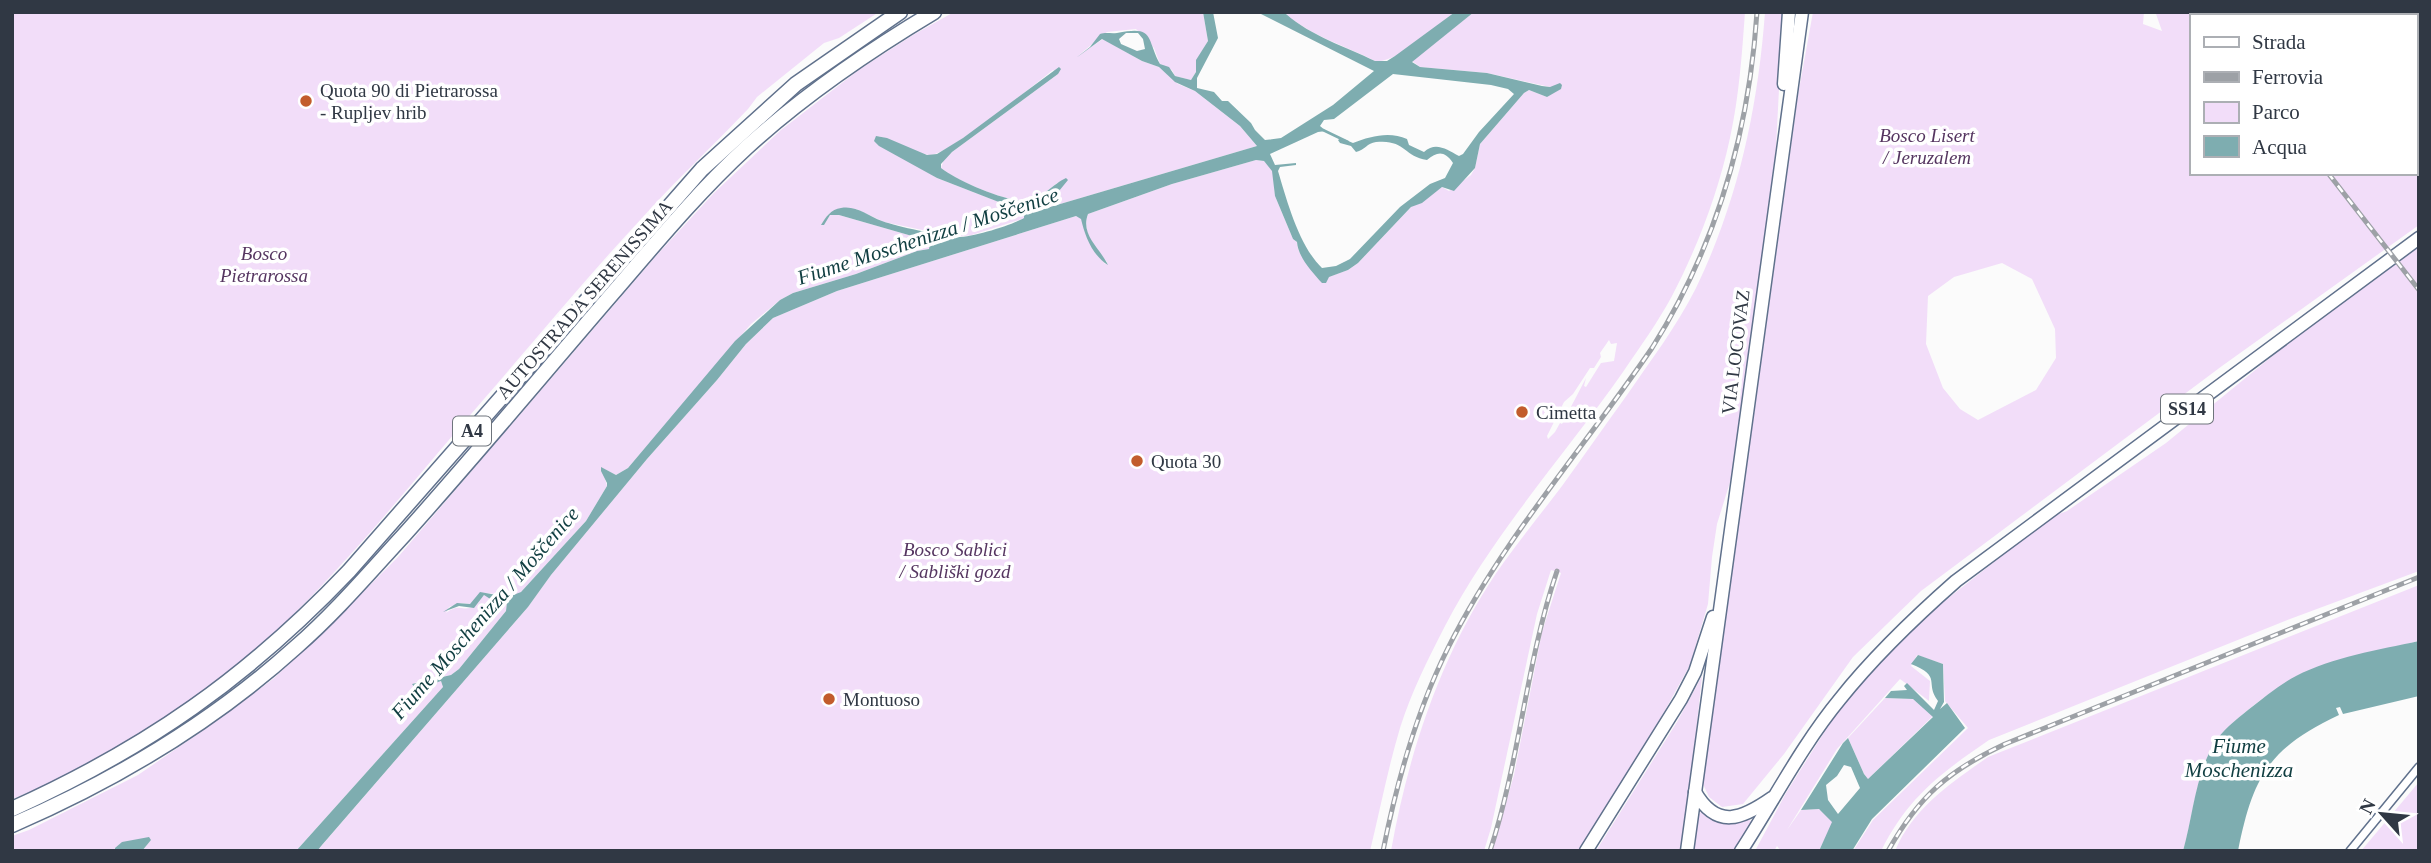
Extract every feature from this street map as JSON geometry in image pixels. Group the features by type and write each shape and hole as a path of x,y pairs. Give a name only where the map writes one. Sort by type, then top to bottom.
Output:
{"highway":[{"name":"AUTOSTRADA SERENISSIMA","path":"12,809 92,772 135,747 208,698 287,634 349,571 702,169 796,84 900,12"},
{"name":"AUTOSTRADA SERENISSIMA","path":"12,825 98,785 170,743 218,712 298,646 421,516 664,234 716,178 805,98 878,46 934,12"}],"main road":[{"name":"VIA LOCOVAZ","path":"1782,144 1789,12"},
{"name":"VIA LOCOVAZ","path":"1686,851 1801,12"},
{"name":"SS14","path":"1744,851 1777,794 1840,699 1920,612 1956,582 2419,238"},
{"name":"VIA LOCOVAZ","path":"1586,851 1695,672 1715,609 1725,565"},
{"path":"1695,792 1716,816 1726,818 1750,813 1777,794"}],"street":[{"path":"2350,851 2419,767"}],"green space":[{"name":"Bosco Pietrarossa","path":"12,12 879,12 839,38 824,43 757,97 621,241 357,548 275,632 184,706 118,749 12,799"},
{"path":"954,12 1203,12 1208,41 1199,56 1196,72 1191,80 1175,76 1172,70 1160,64 1154,48 1136,29 1107,32 1079,55 1103,39 1142,61 1159,67 1178,84 1195,91 1240,126 1257,146 1050,207 1041,204 1043,199 1050,197 1059,182 1038,197 1021,201 984,190 941,168 944,159 952,152 1058,74 1053,70 971,133 938,152 923,154 878,136 937,178 1019,210 1024,213 1025,218 972,235 956,237 884,222 856,209 837,209 828,215 821,225 830,215 839,215 926,240 930,243 929,249 793,293 780,300 751,324 628,468 616,475 602,468 607,486 586,521 521,592 510,596 482,594 470,604 461,603 449,607 446,613 456,608 472,607 484,595 507,602 506,611 459,669 451,675 414,683 418,689 441,681 443,687 296,851 142,851 151,840 115,848 115,851 12,851 12,836 138,775 273,679 398,557 656,256 714,193 781,130 860,69"},
{"path":"1455,12 1405,51 1394,57 1375,61 1306,29 1286,14"},
{"name":"Bosco Sablici / Sabliški gozd","path":"1474,12 1745,12 1738,91 1730,138 1713,199 1690,258 1672,296 1649,334 1507,527 1445,626 1400,728 1370,851 317,851 528,607 551,575 647,459 746,344 773,318 837,291 1076,216 1081,218 1088,240 1105,264 1107,262 1088,233 1088,214 1172,184 1256,160 1264,161 1273,171 1275,196 1293,239 1297,242 1303,259 1326,283 1328,277 1348,270 1358,263 1411,207 1442,187 1449,191 1471,175 1480,144 1524,93 1529,90 1547,97 1550,87 1487,73 1420,67 1412,61","holes":["1609,340 1611,344 1617,343 1614,361 1601,363 1586,387 1586,378 1562,424 1560,423 1548,439 1547,436 1564,402 1573,394 1590,368 1594,368"]},
{"path":"1765,12 1783,12 1776,147 1735,466 1717,524 1708,604 1690,665 1663,714 1578,851 1492,851 1514,775 1542,632 1561,573 1551,570 1537,614 1484,851 1391,851 1419,737 1447,663 1464,628 1504,562 1570,475 1663,343 1689,302 1711,255 1724,222 1744,153 1757,83"},
{"name":"Bosco Lisert / Jeruzalem","path":"1813,12 2144,12 2143,24 2162,31 2156,14 2161,12 2419,12 2419,225 2222,366 1921,591 1853,657 1784,754 1743,804 1722,807 1709,797 1703,784 1798,95","holes":["2002,263 2032,279 2055,329 2056,358 2036,390 1978,420 1960,409 1943,388 1926,344 1928,296 1954,277"]},
{"path":"2419,247 2419,571 2290,619 1989,740 1941,775 1914,801 1891,832 1881,851 1853,851 1873,820 1968,728 1945,701 1943,664 1917,655 1911,666 1930,681 1929,701 1900,679 1837,749 1787,830 1801,810 1819,809 1833,822 1819,851 1781,851 1777,846 1774,851 1755,851 1786,793 1835,715 1899,637 2051,517 2067,511 2166,443 2281,349"},
{"path":"2419,585 2419,641 2350,658 2309,672 2269,694 2221,734 2203,768 2183,851 1895,851 1923,809 1947,787 1988,757"},
{"path":"1702,676 1689,799 1680,851 1596,851 1677,722"},
{"path":"1885,698 1913,699 1933,716 1868,779 1848,738"},
{"path":"2419,782 2419,851 2361,851"},
{"path":"1701,812 1724,821 1748,819 1752,822 1733,851 1692,851 1697,816"}],"water":[{"name":"Fiume Moschenizza / Moščenice","path":"1203,12 1213,12 1218,38 1197,78 1197,88 1214,92 1222,101 1228,101 1265,140 1281,138 1333,105 1374,71 1257,12 1287,12 1286,14 1306,29 1375,61 1387,61 1455,12 1474,12 1412,62 1420,67 1487,73 1542,86 1562,85 1561,89 1547,97 1529,90 1524,93 1480,144 1475,168 1454,191 1442,187 1422,203 1411,207 1358,263 1329,277 1326,283 1322,283 1310,269 1293,239 1275,196 1272,171 1264,161 1256,160 1172,184 1088,214 1086,222 1089,235 1108,265 1093,251 1081,219 1076,216 837,291 773,318 746,344 647,459 551,575 528,607 317,851 296,851 443,687 441,681 418,689 412,684 451,675 459,669 506,611 507,602 495,602 484,595 474,608 459,606 443,612 457,603 470,604 480,592 508,597 521,592 586,521 607,486 601,467 616,475 628,468 735,341 780,300 793,293 929,249 930,243 926,240 839,215 830,215 824,225 821,225 827,216 846,207 889,223 956,237 991,230 1024,218 1024,213 1019,210 937,178 879,146 874,141 876,136 927,155 937,154 1059,67 1061,69 1058,74 952,152 941,164 941,168 948,173 970,184 996,195 1019,200 1038,197 1066,178 1068,180 1059,191 1043,200 1041,204 1050,207 1257,146 1240,126 1195,91 1175,82 1159,67 1142,61 1102,39 1076,58 1090,47 1100,34 1144,32 1160,64 1169,67 1175,76 1191,80 1196,72 1196,60 1208,41","holes":["1126,33 1138,33 1143,39 1145,49 1137,51 1121,44 1119,39","1393,74 1491,85 1508,89 1514,94 1459,156 1437,147 1424,152 1409,145 1407,139 1394,135 1353,143 1341,138 1338,140 1351,146 1356,152 1373,143 1386,142 1399,145 1413,155 1427,160 1434,155 1443,154 1453,163 1445,178 1430,184 1400,207 1350,259 1336,266 1322,268 1300,236 1278,171 1280,167 1296,163 1275,165 1270,154 1318,132 1326,131 1320,126 1324,120 1334,119"]},
{"name":"Fiume Moschenizza","path":"2419,641 2419,696 2343,714 2340,707 2336,708 2339,715 2296,740 2268,767 2250,803 2238,851 2183,851 2203,769 2221,734 2278,688 2310,669 2356,655"},
{"path":"1918,655 1943,664 1944,702 1940,709 1947,703 1965,728 1872,819 1852,851 1819,851 1832,822 1819,809 1801,810 1843,743 1848,738 1868,779 1933,717 1913,699 1885,698 1891,691 1907,690 1904,686 1907,683 1934,710 1938,701 1930,676 1911,664","holes":["1844,765 1851,767 1860,788 1838,814 1828,800 1826,785 1837,776"]},
{"path":"149,837 151,840 142,851 115,851 122,842"}],"waterway":[{"path":"1323,130 1348,142"}],"railway":[{"path":"1383,851 1409,747 1426,697 1469,608 1518,532 1652,348 1695,269 1726,187 1737,144 1753,57 1757,12"},
{"path":"2330,175 2419,290"},
{"path":"1490,851 1509,782 1546,605 1557,571"},
{"path":"1888,851 1924,800 1951,775 1985,754 2419,577"}],"place":[{"name":"Quota 90 di Pietrarossa - Rupljev hrib","path":"306,101"},
{"name":"Cimetta","path":"1522,412"},
{"name":"Quota 30","path":"1137,461"},
{"name":"Montuoso","path":"829,699"}]}
